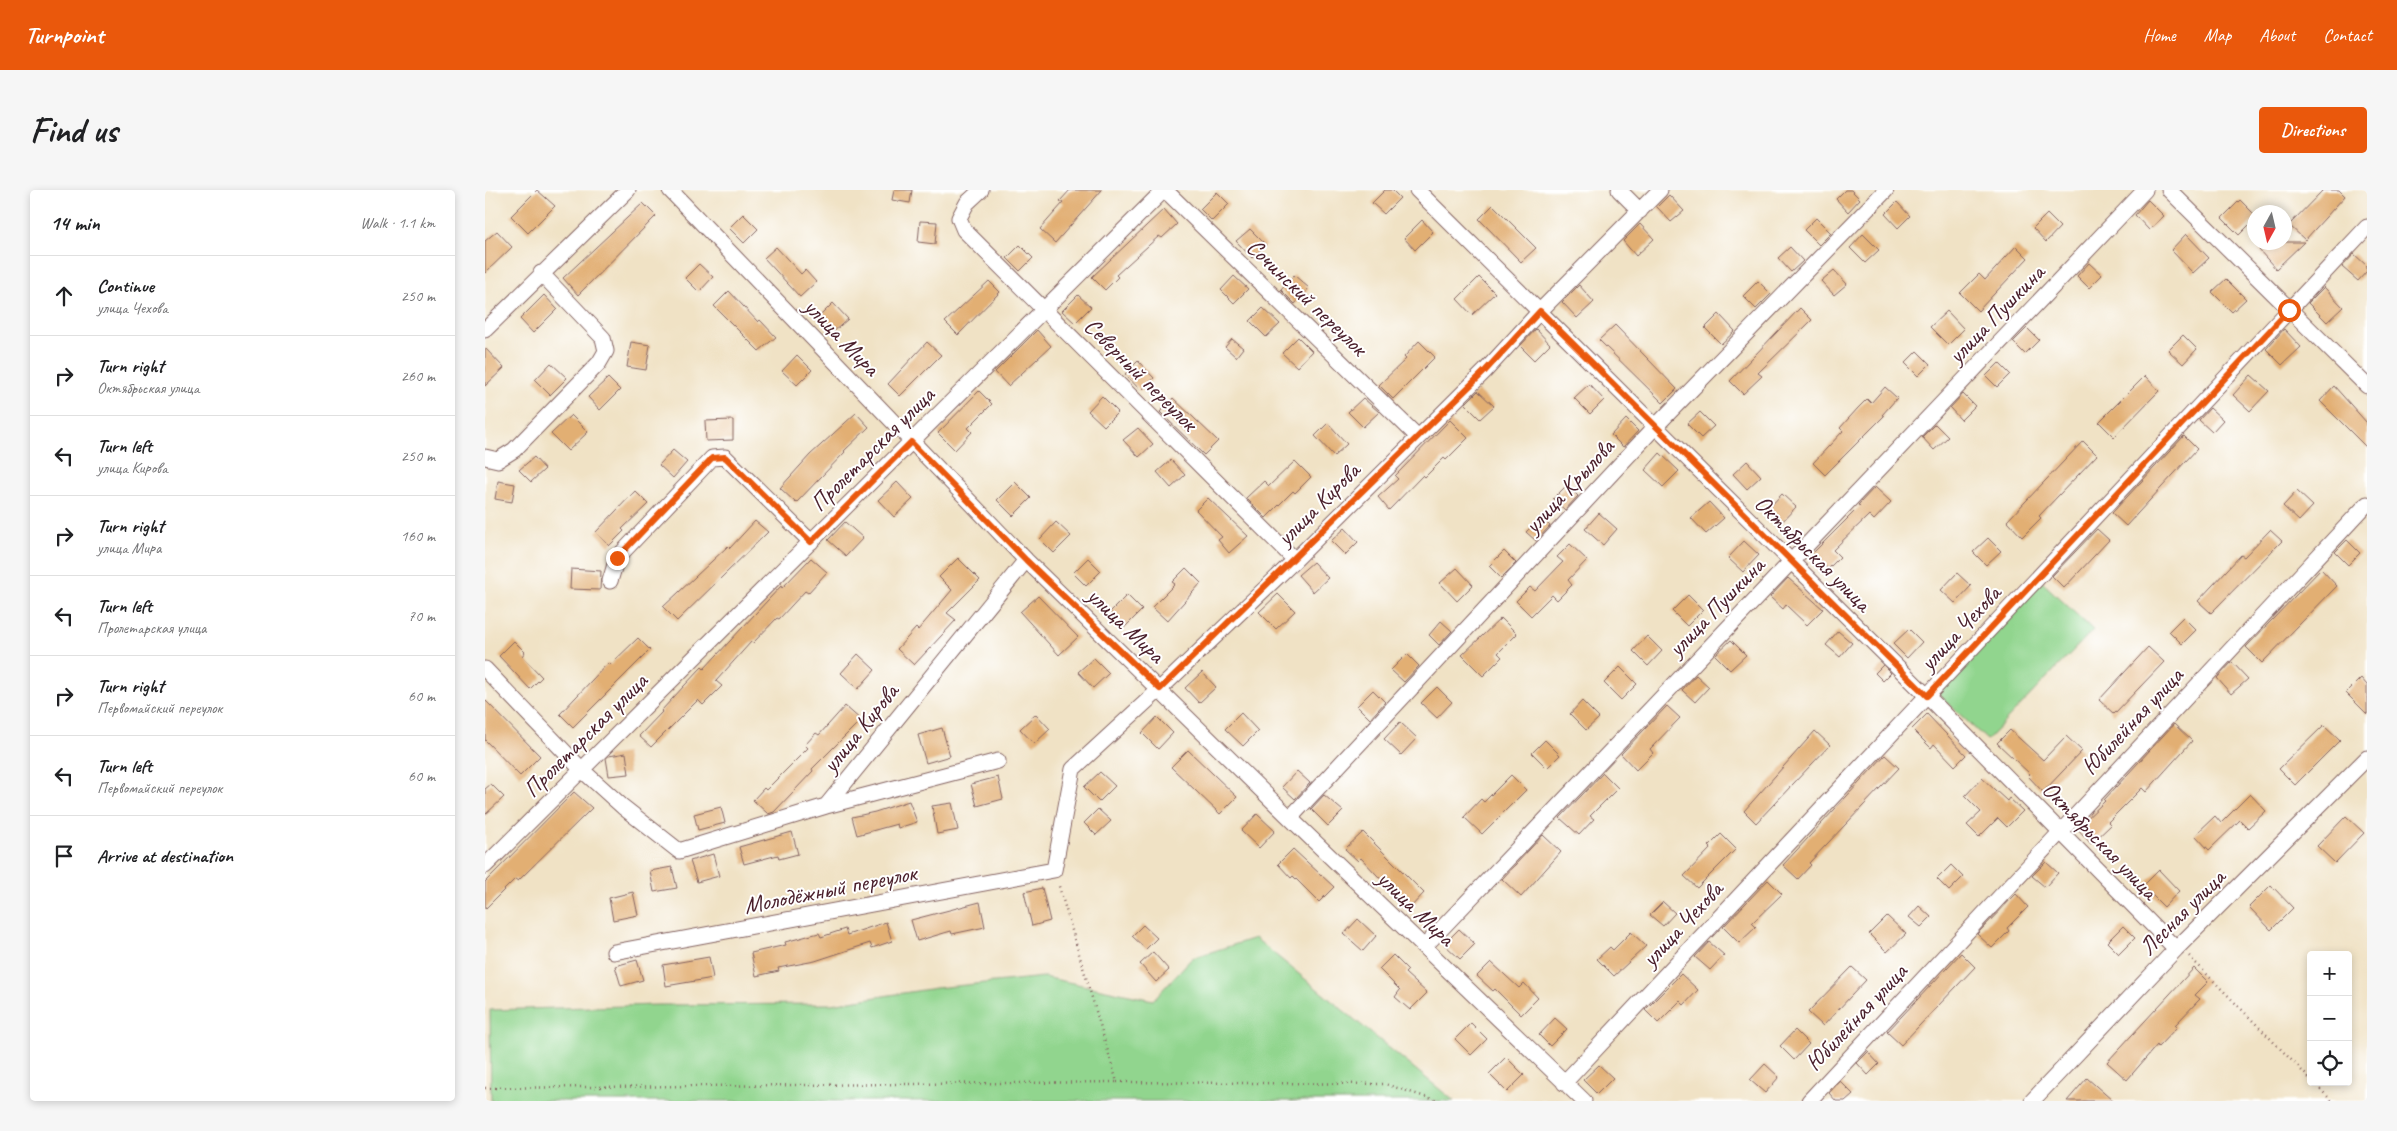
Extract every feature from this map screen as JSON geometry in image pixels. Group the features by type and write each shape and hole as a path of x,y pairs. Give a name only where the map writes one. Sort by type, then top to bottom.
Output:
{"street":[{"path":"485,330 627,190"},
{"name":"улица Мира","path":"669,190 1026,560 1290,818 1564,1083 1585,1101"},
{"name":"Северный переулок","path":"981,190 967,203 959,218 964,230 1295,560"},
{"name":"Пролетарская улица","path":"485,866 1165,190"},
{"name":"Сочинский переулок","path":"1165,190 1417,437"},
{"name":"Октябрьская улица","path":"1417,190 1927,696 2176,949"},
{"path":"1619,190 1640,211"},
{"name":"улица Кирова","path":"1054,870 1073,769 1295,560 1485,371 1540,311 1660,190"},
{"name":"улица Крылова","path":"1290,818 1655,427 1887,190"},
{"name":"улица Пушкина","path":"1424,947 2145,190"},
{"path":"2169,190 2367,386"},
{"name":"улица Чехова","path":"1564,1083 2367,227"},
{"path":"485,457 498,460 514,450 599,363 606,351 603,338 541,274"},
{"path":"610,582 617,558 712,458 725,457 811,542"},
{"name":"Юбилейная улица","path":"1809,1101 2367,504"},
{"name":"улица Кирова","path":"582,770 623,807 679,851 826,806 1026,560"},
{"path":"485,669 582,770"},
{"name":"Лесная улица","path":"2032,1101 2176,949 2367,758"},
{"path":"826,806 998,761"},
{"name":"Молодёжный переулок","path":"614,952 1054,870"}],"path":[{"path":"1054,870 1117,1082"},
{"path":"2176,949 2184,950 2307,1076"},
{"path":"485,1088 1117,1082 1385,1084 1438,1101"},
{"path":"2317,1086 2332,1101"}],"green space":[{"path":"2039,579 2093,630 1987,740 1934,690"},
{"path":"1255,938 1454,1101 491,1101 490,1010 657,1005 831,1004 936,988 1044,977 1153,1000 1192,958"}],"building":[{"path":"537,190 555,206 528,233 511,216"},
{"path":"894,190 912,190 910,203 892,200"},
{"path":"1070,190 1102,190 1055,243 1040,229 1063,203 1060,201"},
{"path":"1385,190 1392,190 1400,198 1384,214 1372,203"},
{"path":"1845,190 1851,190 1860,199 1848,212 1836,199"},
{"path":"2323,190 2339,190 2345,196 2305,240 2292,228 2292,222"},
{"path":"1217,192 1229,204 1212,221 1200,209"},
{"path":"1669,195 1684,211 1671,222 1657,207"},
{"path":"2148,200 2164,216 2149,230 2135,215"},
{"path":"2240,200 2247,207 2247,227 2239,235 2222,218"},
{"path":"1897,202 1910,216 1898,228 1885,214"},
{"path":"643,203 656,216 578,295 563,278"},
{"path":"1493,205 1536,248 1521,262 1479,219"},
{"path":"1164,209 1177,224 1162,238 1159,236 1116,275 1118,277 1105,290 1092,277"},
{"path":"743,214 758,229 744,243 729,228"},
{"path":"2047,214 2060,227 2046,242 2033,228"},
{"path":"1816,218 1831,233 1819,245 1804,230"},
{"path":"1422,220 1433,232 1415,250 1404,238"},
{"path":"920,221 937,222 935,244 918,242"},
{"path":"1640,224 1654,239 1636,256 1623,241"},
{"path":"1250,229 1266,245 1252,258 1236,241"},
{"path":"497,231 512,247 485,273 485,241"},
{"path":"1863,234 1879,250 1865,263 1850,248"},
{"path":"2186,234 2209,258 2193,273 2171,250"},
{"path":"2292,242 2304,242 2276,269 2259,250 2292,250"},
{"path":"1020,245 1033,258 1020,271 1007,258"},
{"path":"2016,246 2028,258 1978,311 1960,293 1979,274 1985,280"},
{"path":"776,247 801,274 805,270 816,282 800,297 764,258"},
{"path":"1790,247 1803,261 1791,272 1778,258"},
{"path":"2354,254 2367,266 2367,271 2358,281 2342,267"},
{"path":"2089,263 2102,275 2089,288 2077,276"},
{"path":"699,264 713,277 699,292 685,278"},
{"path":"1834,270 1847,284 1834,295 1821,281"},
{"path":"1294,275 1309,288 1295,304 1281,290"},
{"path":"1234,276 1248,289 1234,303 1221,290"},
{"path":"1479,277 1495,293 1472,315 1457,299"},
{"path":"2226,279 2246,299 2232,312 2212,292"},
{"path":"989,281 1000,292 958,335 945,322"},
{"path":"1758,281 1771,294 1756,309 1743,296"},
{"path":"1579,285 1594,302 1577,318 1562,302"},
{"path":"2324,287 2343,307 2327,322 2308,303"},
{"path":"729,291 758,322 760,320 776,337 759,351 714,306"},
{"path":"544,295 557,309 533,333 520,319"},
{"path":"1078,295 1091,307 1075,323 1062,311"},
{"path":"833,303 848,319 833,332 819,317"},
{"path":"1263,308 1280,324 1266,337 1250,321"},
{"path":"1800,308 1812,320 1758,373 1762,376 1743,394 1730,381"},
{"path":"1947,311 1964,329 1948,345 1930,327"},
{"path":"1719,314 1735,331 1721,344 1705,328"},
{"path":"1615,325 1677,389 1663,403 1599,340"},
{"path":"2027,328 2039,340 2025,354 2013,342"},
{"path":"1536,329 1550,344 1534,360 1520,346"},
{"path":"2284,329 2301,347 2282,365 2266,349"},
{"path":"1037,330 1051,346 1008,386 995,372"},
{"path":"2183,335 2197,349 2183,364 2168,350"},
{"path":"1298,337 1312,351 1297,367 1282,353"},
{"path":"1232,339 1243,348 1236,357 1225,347"},
{"path":"1419,341 1435,357 1393,399 1379,385 1406,359 1404,357"},
{"path":"631,342 650,345 646,370 627,367"},
{"path":"927,342 941,355 900,396 888,384"},
{"path":"485,348 504,368 485,386"},
{"path":"1917,351 1930,364 1918,376 1905,363"},
{"path":"797,355 812,370 797,385 782,371"},
{"path":"1138,361 1154,378 1141,391 1125,374"},
{"path":"551,363 567,378 550,395 535,380"},
{"path":"1999,363 2010,374 1997,387 1986,376"},
{"path":"2251,375 2269,391 2250,411 2233,395"},
{"path":"2145,376 2159,391 2114,437 2099,422"},
{"path":"608,378 620,390 600,410 588,397"},
{"path":"1589,384 1604,400 1590,414 1574,398"},
{"path":"2334,386 2367,423 2367,448 2320,401"},
{"path":"1885,387 1897,398 1882,415 1884,416 1825,475 1813,463 1843,431 1840,428 1858,408 1867,399 1871,403"},
{"path":"979,391 992,404 968,428 972,432 955,450 938,433"},
{"path":"1478,391 1494,406 1480,419 1465,404"},
{"path":"1963,394 1975,406 1961,420 1950,408"},
{"path":"1102,396 1118,412 1104,426 1088,411"},
{"path":"1173,398 1218,441 1204,455 1160,412"},
{"path":"1363,398 1379,412 1363,427 1348,412"},
{"path":"2210,408 2223,420 2212,432 2199,420"},
{"path":"1700,412 1714,426 1701,438 1687,424"},
{"path":"856,413 869,427 796,503 780,488 810,455"},
{"path":"571,415 588,432 568,451 551,434"},
{"path":"1626,419 1638,431 1623,447 1611,435"},
{"path":"733,420 733,440 706,441 705,421"},
{"path":"1450,420 1468,438 1446,460 1444,458 1425,477 1423,475 1389,510 1378,497 1398,479 1395,476"},
{"path":"1328,423 1347,444 1334,456 1315,436"},
{"path":"1935,424 1948,437 1934,450 1922,437"},
{"path":"1138,428 1153,444 1139,457 1123,440"},
{"path":"2184,436 2197,449 2126,526 2112,513"},
{"path":"2083,441 2097,455 2039,516 2041,518 2022,537 2007,521"},
{"path":"673,450 687,462 673,478 659,465"},
{"path":"1660,453 1679,471 1663,487 1645,470"},
{"path":"534,457 545,469 531,482 519,470"},
{"path":"1171,460 1185,475 1171,488 1157,472"},
{"path":"1295,461 1311,477 1295,493 1293,491 1266,518 1246,498 1264,481 1269,486"},
{"path":"1747,461 1761,476 1747,489 1733,474"},
{"path":"498,481 515,484 512,502 495,499"},
{"path":"897,482 913,499 894,517 878,500"},
{"path":"1015,482 1031,498 1013,516 997,500"},
{"path":"1567,485 1578,496 1565,510 1553,499"},
{"path":"1875,487 1891,502 1874,520 1869,515 1833,550 1840,557 1828,569 1812,554 1860,506 1858,505"},
{"path":"635,491 648,504 622,529 624,531 609,546 596,532"},
{"path":"2297,491 2313,506 2299,521 2283,506"},
{"path":"1782,494 1796,507 1779,525 1765,512"},
{"path":"1208,498 1248,536 1229,553 1218,540 1222,537 1196,510"},
{"path":"1709,502 1724,518 1706,534 1691,518"},
{"path":"1599,513 1617,529 1603,545 1585,529"},
{"path":"1541,517 1550,526 1536,541 1526,532"},
{"path":"755,521 768,532 677,621 663,607 728,546 730,548"},
{"path":"845,522 863,538 846,556 828,540"},
{"path":"1056,522 1071,536 1054,553 1040,539"},
{"path":"1345,528 1358,542 1345,555 1331,541"},
{"path":"2097,529 2109,540 2064,588 2052,576"},
{"path":"2270,530 2282,541 2211,613 2198,601 2241,555 2244,557"},
{"path":"1988,538 2001,551 1986,565 1973,552"},
{"path":"2347,540 2360,553 2348,565 2335,552"},
{"path":"1744,541 1759,555 1743,572 1728,558"},
{"path":"1570,544 1587,560 1568,580 1572,585 1557,600 1552,595 1531,616 1516,601 1530,587 1535,591 1563,562 1557,557"},
{"path":"1504,551 1516,563 1501,578 1489,566"},
{"path":"811,558 827,572 808,593 805,591 779,619 777,618 753,643 751,642 716,681 722,686 703,705 698,700 651,747 639,736 702,667 704,669 781,586 782,588"},
{"path":"958,558 980,580 947,613 956,620 914,665 897,649 916,628 918,630 952,590 939,577"},
{"path":"1088,558 1101,571 1086,586 1073,573"},
{"path":"1313,562 1328,578 1313,592 1298,575"},
{"path":"1186,568 1201,583 1167,621 1152,607 1175,584 1172,582"},
{"path":"1457,568 1473,585 1457,601 1440,583"},
{"path":"571,569 601,571 600,590 570,589"},
{"path":"2321,569 2337,586 2262,663 2246,647"},
{"path":"1957,573 1971,586 1955,603 1941,590"},
{"path":"1788,578 1823,609 1807,625 1786,605 1783,609 1770,597"},
{"path":"1278,594 1295,611 1276,629 1259,612"},
{"path":"1127,595 1142,610 1125,627 1110,612"},
{"path":"1688,595 1703,610 1687,626 1672,611"},
{"path":"1038,596 1078,637 1059,655 1020,612"},
{"path":"2183,617 2196,630 2182,644 2169,631"},
{"path":"1501,618 1517,634 1498,653 1502,657 1483,676 1462,655"},
{"path":"1441,621 1452,631 1439,645 1429,635"},
{"path":"1909,629 1922,642 1907,658 1893,644"},
{"path":"1838,631 1852,643 1840,657 1826,645"},
{"path":"1647,636 1662,651 1648,666 1633,651"},
{"path":"638,638 650,650 573,727 560,714 608,663 610,665"},
{"path":"1731,640 1746,655 1730,670 1715,655"},
{"path":"514,641 525,652 522,656 542,677 530,689 499,656"},
{"path":"2148,647 2164,662 2114,714 2099,700"},
{"path":"858,654 875,670 858,689 841,673"},
{"path":"1407,654 1419,666 1404,682 1391,670"},
{"path":"1094,658 1109,673 1093,688 1078,672"},
{"path":"2232,662 2248,679 2231,694 2217,678"},
{"path":"1883,665 1891,673 1883,681 1875,673"},
{"path":"1620,667 1637,684 1621,700 1604,683"},
{"path":"1202,672 1216,687 1199,703 1185,688"},
{"path":"1696,675 1709,687 1695,702 1682,690"},
{"path":"2361,678 2367,685 2367,714 2346,693"},
{"path":"1437,687 1452,702 1437,718 1421,703"},
{"path":"1373,690 1385,702 1370,719 1357,706"},
{"path":"485,700 540,756 520,776 485,740"},
{"path":"1582,701 1599,718 1586,730 1570,714"},
{"path":"845,706 861,720 812,769 813,771 774,812 768,814 753,800 764,788 766,790 808,748 805,745 816,733 819,735"},
{"path":"1667,706 1680,718 1650,749 1653,753 1636,770 1621,754"},
{"path":"1241,713 1258,731 1243,746 1225,729"},
{"path":"1036,714 1050,729 1034,744 1020,729"},
{"path":"1927,714 1966,755 1955,766 1934,744 1931,748 1912,729"},
{"path":"1157,717 1173,733 1158,749 1142,733"},
{"path":"1400,722 1417,738 1401,755 1384,739"},
{"path":"2174,724 2192,741 2146,792 2142,788 2108,822 2111,825 2091,844 2077,828 2105,801"},
{"path":"2324,725 2340,740 2295,785 2279,769"},
{"path":"942,728 950,756 926,763 918,735"},
{"path":"2010,730 2043,760 2066,736 2082,751 2043,792 2028,776 2030,774 1997,743"},
{"path":"1815,731 1830,745 1756,823 1744,811"},
{"path":"1545,740 1560,755 1547,768 1532,753"},
{"path":"1188,750 1237,797 1220,814 1171,767"},
{"path":"626,753 629,774 609,776 606,758"},
{"path":"1885,755 1899,768 1809,863 1811,865 1798,879 1783,865"},
{"path":"1297,771 1310,783 1295,799 1282,787"},
{"path":"1100,772 1115,786 1099,802 1084,787"},
{"path":"1603,773 1618,788 1590,816 1594,819 1579,835 1560,818"},
{"path":"1511,775 1526,790 1482,834 1464,817 1481,799 1484,802"},
{"path":"998,777 1003,799 977,806 971,784"},
{"path":"1982,778 2007,801 2009,798 2023,811 2007,827 1998,818 1979,837 1967,825 1981,812 1965,796"},
{"path":"491,784 504,797 485,815 485,789"},
{"path":"574,792 592,808 518,881 515,879 485,909 485,882"},
{"path":"2250,794 2266,811 2248,828 2240,820 2209,850 2195,835 2215,816 2221,823"},
{"path":"1324,795 1343,811 1328,826 1311,809"},
{"path":"909,801 917,822 898,828 897,824 857,835 852,817"},
{"path":"952,803 958,830 937,834 932,806"},
{"path":"721,807 725,823 698,830 694,814"},
{"path":"1098,809 1111,821 1096,835 1084,823"},
{"path":"1257,814 1275,831 1259,848 1241,831"},
{"path":"2346,816 2364,833 2335,863 2317,846"},
{"path":"792,832 798,854 779,859 778,855 744,864 739,847"},
{"path":"1363,832 1424,893 1409,909 1361,858 1358,861 1345,849"},
{"path":"1721,834 1736,849 1697,888 1684,876 1711,848 1709,846"},
{"path":"1543,835 1561,852 1521,897 1502,879"},
{"path":"1293,849 1334,887 1319,902 1278,864"},
{"path":"713,854 719,876 697,882 690,861"},
{"path":"2046,862 2058,873 2045,887 2032,876"},
{"path":"1951,865 1963,877 1949,891 1937,879"},
{"path":"672,867 677,888 654,892 650,871"},
{"path":"2159,870 2179,891 2164,907 2143,886"},
{"path":"1768,880 1782,894 1752,923 1756,927 1739,943 1723,927"},
{"path":"2271,885 2293,908 2271,930 2249,907"},
{"path":"1042,888 1050,921 1032,926 1024,892"},
{"path":"633,892 638,915 613,920 609,898"},
{"path":"2016,894 2028,907 2007,928 2009,931 1992,948 1977,934"},
{"path":"980,902 985,927 952,934 951,931 917,941 911,920"},
{"path":"1663,902 1675,913 1663,926 1650,915"},
{"path":"1919,906 1931,917 1921,927 1909,917"},
{"path":"1887,916 1906,934 1887,952 1869,934"},
{"path":"1358,919 1376,936 1363,951 1344,934"},
{"path":"886,922 892,941 872,948 870,943 815,961 778,968 779,971 756,976 751,953 786,945 785,942 819,933 821,937 845,929 847,935"},
{"path":"1143,925 1157,938 1146,949 1132,936"},
{"path":"2123,926 2135,938 2119,954 2107,942"},
{"path":"1459,929 1475,944 1460,959 1444,944"},
{"path":"1631,932 1646,946 1614,976 1597,959 1610,947 1613,950"},
{"path":"1709,942 1724,955 1710,970 1695,957"},
{"path":"1153,952 1169,970 1156,982 1140,964"},
{"path":"1961,953 1975,967 1901,1045 1887,1032"},
{"path":"1393,955 1408,970 1405,973 1427,993 1410,1010 1395,997 1400,990 1379,969"},
{"path":"709,957 713,978 666,986 663,965"},
{"path":"637,960 643,980 621,986 615,966"},
{"path":"1491,962 1519,988 1524,983 1538,998 1521,1015 1495,989 1493,991 1477,976"},
{"path":"1852,967 1866,980 1823,1026 1808,1012"},
{"path":"2194,968 2208,982 2195,995 2200,999 2175,1025 2177,1027 2158,1047 2157,1045 2127,1080 2107,1062"},
{"path":"1681,974 1698,990 1684,1005 1680,1001 1658,1023 1645,1010"},
{"path":"1555,1018 1567,1029 1550,1046 1539,1035"},
{"path":"1471,1023 1487,1039 1471,1055 1455,1039"},
{"path":"1795,1030 1809,1044 1794,1060 1780,1046"},
{"path":"1868,1052 1879,1064 1868,1075 1857,1063"},
{"path":"1506,1057 1524,1075 1507,1092 1489,1074"},
{"path":"1765,1064 1779,1077 1765,1093 1750,1080"},
{"path":"1599,1065 1613,1078 1597,1094 1583,1080"},
{"path":"2087,1078 2113,1101 2067,1101"},
{"path":"1840,1081 1853,1094 1845,1101 1836,1101 1829,1093"}],"route":[{"path":"617,558 712,458 725,457 811,542 911,442 1026,560 1160,689 1295,560 1485,371 1540,311 1790,562 1927,696 2289,310"}]}
